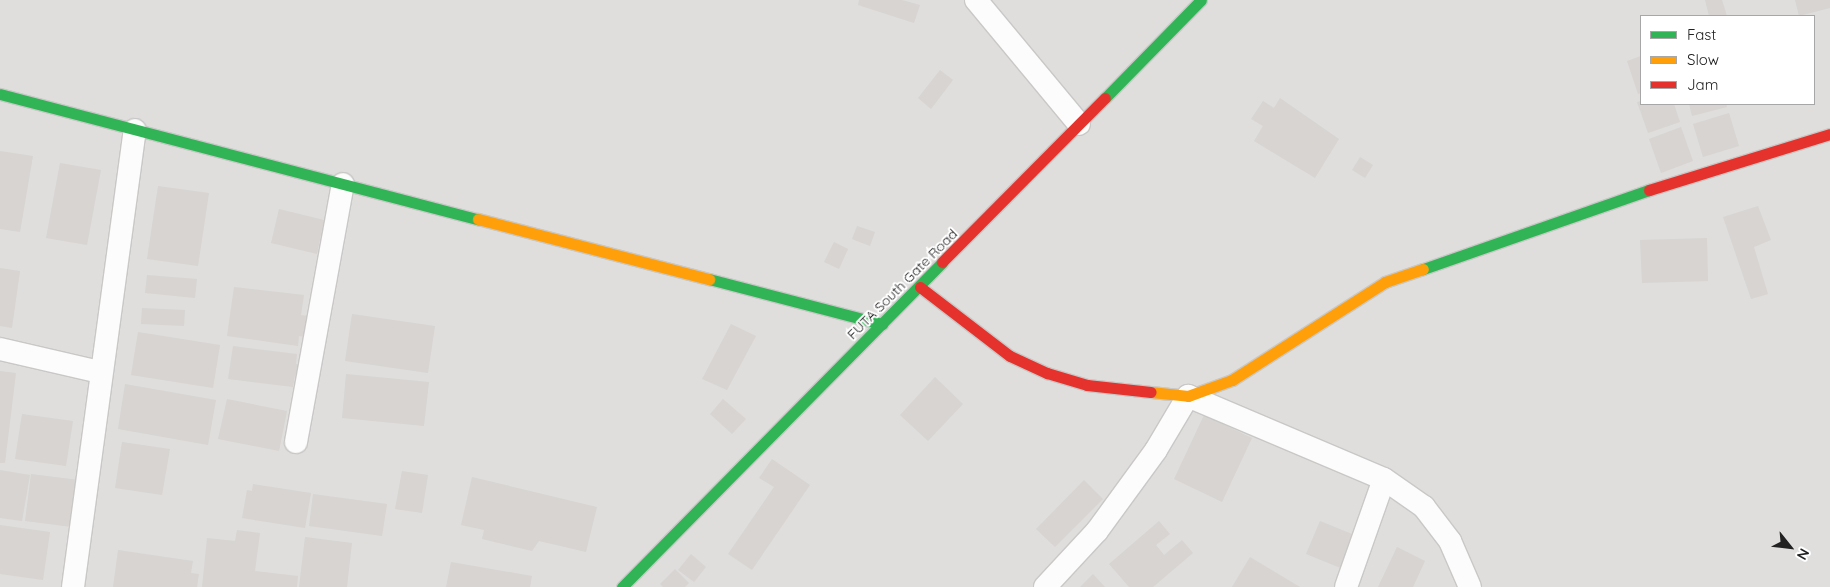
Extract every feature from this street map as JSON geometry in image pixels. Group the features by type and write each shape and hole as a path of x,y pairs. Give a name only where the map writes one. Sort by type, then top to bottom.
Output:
{"street":[{"path":"976,0 1079,124"},
{"name":"FUTA South Gate Road","path":"622,587 1201,0"},
{"path":"0,94 882,324"},
{"path":"74,587 100,372 135,130"},
{"path":"1045,587 1097,531 1156,450 1188,396 1232,380 1385,282 1619,200 1830,134"},
{"path":"296,442 344,184"},
{"path":"920,287 1003,351 1047,373 1087,385 1188,396 1384,479 1424,507 1450,541 1470,587"},
{"path":"0,349 100,372"},
{"path":"1346,587 1384,479"}],"shaded area":[{"path":"0,0 1830,0 1830,587 0,587"}],"building":[{"path":"859,0 902,0 920,5 914,23 858,5"},
{"path":"1705,0 1722,0 1727,15 1709,15"},
{"path":"1795,0 1830,0 1830,8 1799,15"},
{"path":"1640,56 1640,93 1638,94 1627,61"},
{"path":"940,70 953,80 931,109 918,98"},
{"path":"1280,98 1339,139 1315,178 1254,141 1263,126 1251,119 1263,101 1274,108"},
{"path":"1640,101 1640,105 1674,105 1680,122 1648,133 1637,102"},
{"path":"1689,105 1726,105 1727,107 1692,116"},
{"path":"1729,113 1739,146 1703,157 1693,124"},
{"path":"1681,127 1693,161 1661,173 1649,139"},
{"path":"0,151 33,156 20,232 0,229"},
{"path":"1360,157 1373,165 1365,178 1352,170"},
{"path":"60,163 101,170 87,245 46,238"},
{"path":"158,186 209,193 198,266 147,259"},
{"path":"1758,206 1771,240 1754,247 1768,294 1751,299 1723,217"},
{"path":"279,209 324,220 317,254 271,243"},
{"path":"857,226 875,232 870,246 852,239"},
{"path":"1707,238 1708,281 1642,283 1640,240"},
{"path":"834,242 848,249 839,269 824,262"},
{"path":"0,268 20,271 12,328 0,326"},
{"path":"147,275 197,279 195,298 145,293"},
{"path":"234,287 304,295 301,315 307,316 305,337 299,336 298,346 227,336"},
{"path":"142,308 185,310 184,326 141,324"},
{"path":"352,314 435,326 428,373 345,361"},
{"path":"731,324 756,336 727,390 702,379"},
{"path":"138,332 220,345 213,388 131,375"},
{"path":"233,346 297,354 296,364 302,365 301,378 295,375 293,387 228,379"},
{"path":"0,371 16,373 5,463 0,463"},
{"path":"346,374 429,382 424,426 342,418"},
{"path":"935,377 963,404 928,441 900,415"},
{"path":"125,384 216,400 208,445 118,429"},
{"path":"227,399 287,411 279,451 218,439"},
{"path":"723,399 746,419 732,434 710,414"},
{"path":"22,414 73,421 66,466 15,459"},
{"path":"1204,415 1252,438 1222,502 1174,479"},
{"path":"122,442 170,449 162,495 115,488"},
{"path":"772,459 810,485 752,570 728,554 774,487 759,478"},
{"path":"0,470 30,475 22,521 0,518"},
{"path":"402,471 428,475 422,513 395,509"},
{"path":"31,474 79,480 72,527 25,521"},
{"path":"472,477 597,507 586,552 539,541 532,551 482,539 484,530 461,525"},
{"path":"1084,480 1103,499 1055,547 1036,529"},
{"path":"253,484 311,493 305,528 242,518 247,490 252,491"},
{"path":"313,494 387,504 382,536 309,526"},
{"path":"1159,521 1170,534 1156,545 1164,555 1182,540 1193,553 1153,587 1129,587 1109,564"},
{"path":"1320,521 1357,536 1343,569 1306,554"},
{"path":"0,525 50,532 43,580 0,574"},
{"path":"237,530 260,533 255,571 298,576 297,587 202,587 207,538 235,541"},
{"path":"305,537 352,543 347,587 299,587"},
{"path":"1397,547 1425,561 1413,587 1378,587"},
{"path":"118,550 193,561 191,573 199,574 197,587 113,587"},
{"path":"691,554 706,567 694,582 678,570"},
{"path":"1250,557 1300,587 1232,587"},
{"path":"451,562 532,576 530,587 446,587"},
{"path":"675,569 689,583 685,587 663,587 660,584"},
{"path":"1093,574 1105,587 1080,587"}],"traffic: fast":[{"path":"1105,98 1201,0"},
{"path":"0,94 478,219"},
{"path":"1423,269 1649,190"},
{"path":"622,587 942,262"},
{"path":"709,279 882,324"}],"traffic: slow":[{"path":"478,219 709,279"},
{"path":"1151,392 1188,396 1232,380 1385,282 1423,269"}],"traffic: jam":[{"path":"942,262 1105,98"},
{"path":"1649,190 1830,134"},
{"path":"920,287 1010,356 1047,373 1087,385 1151,392"}]}
